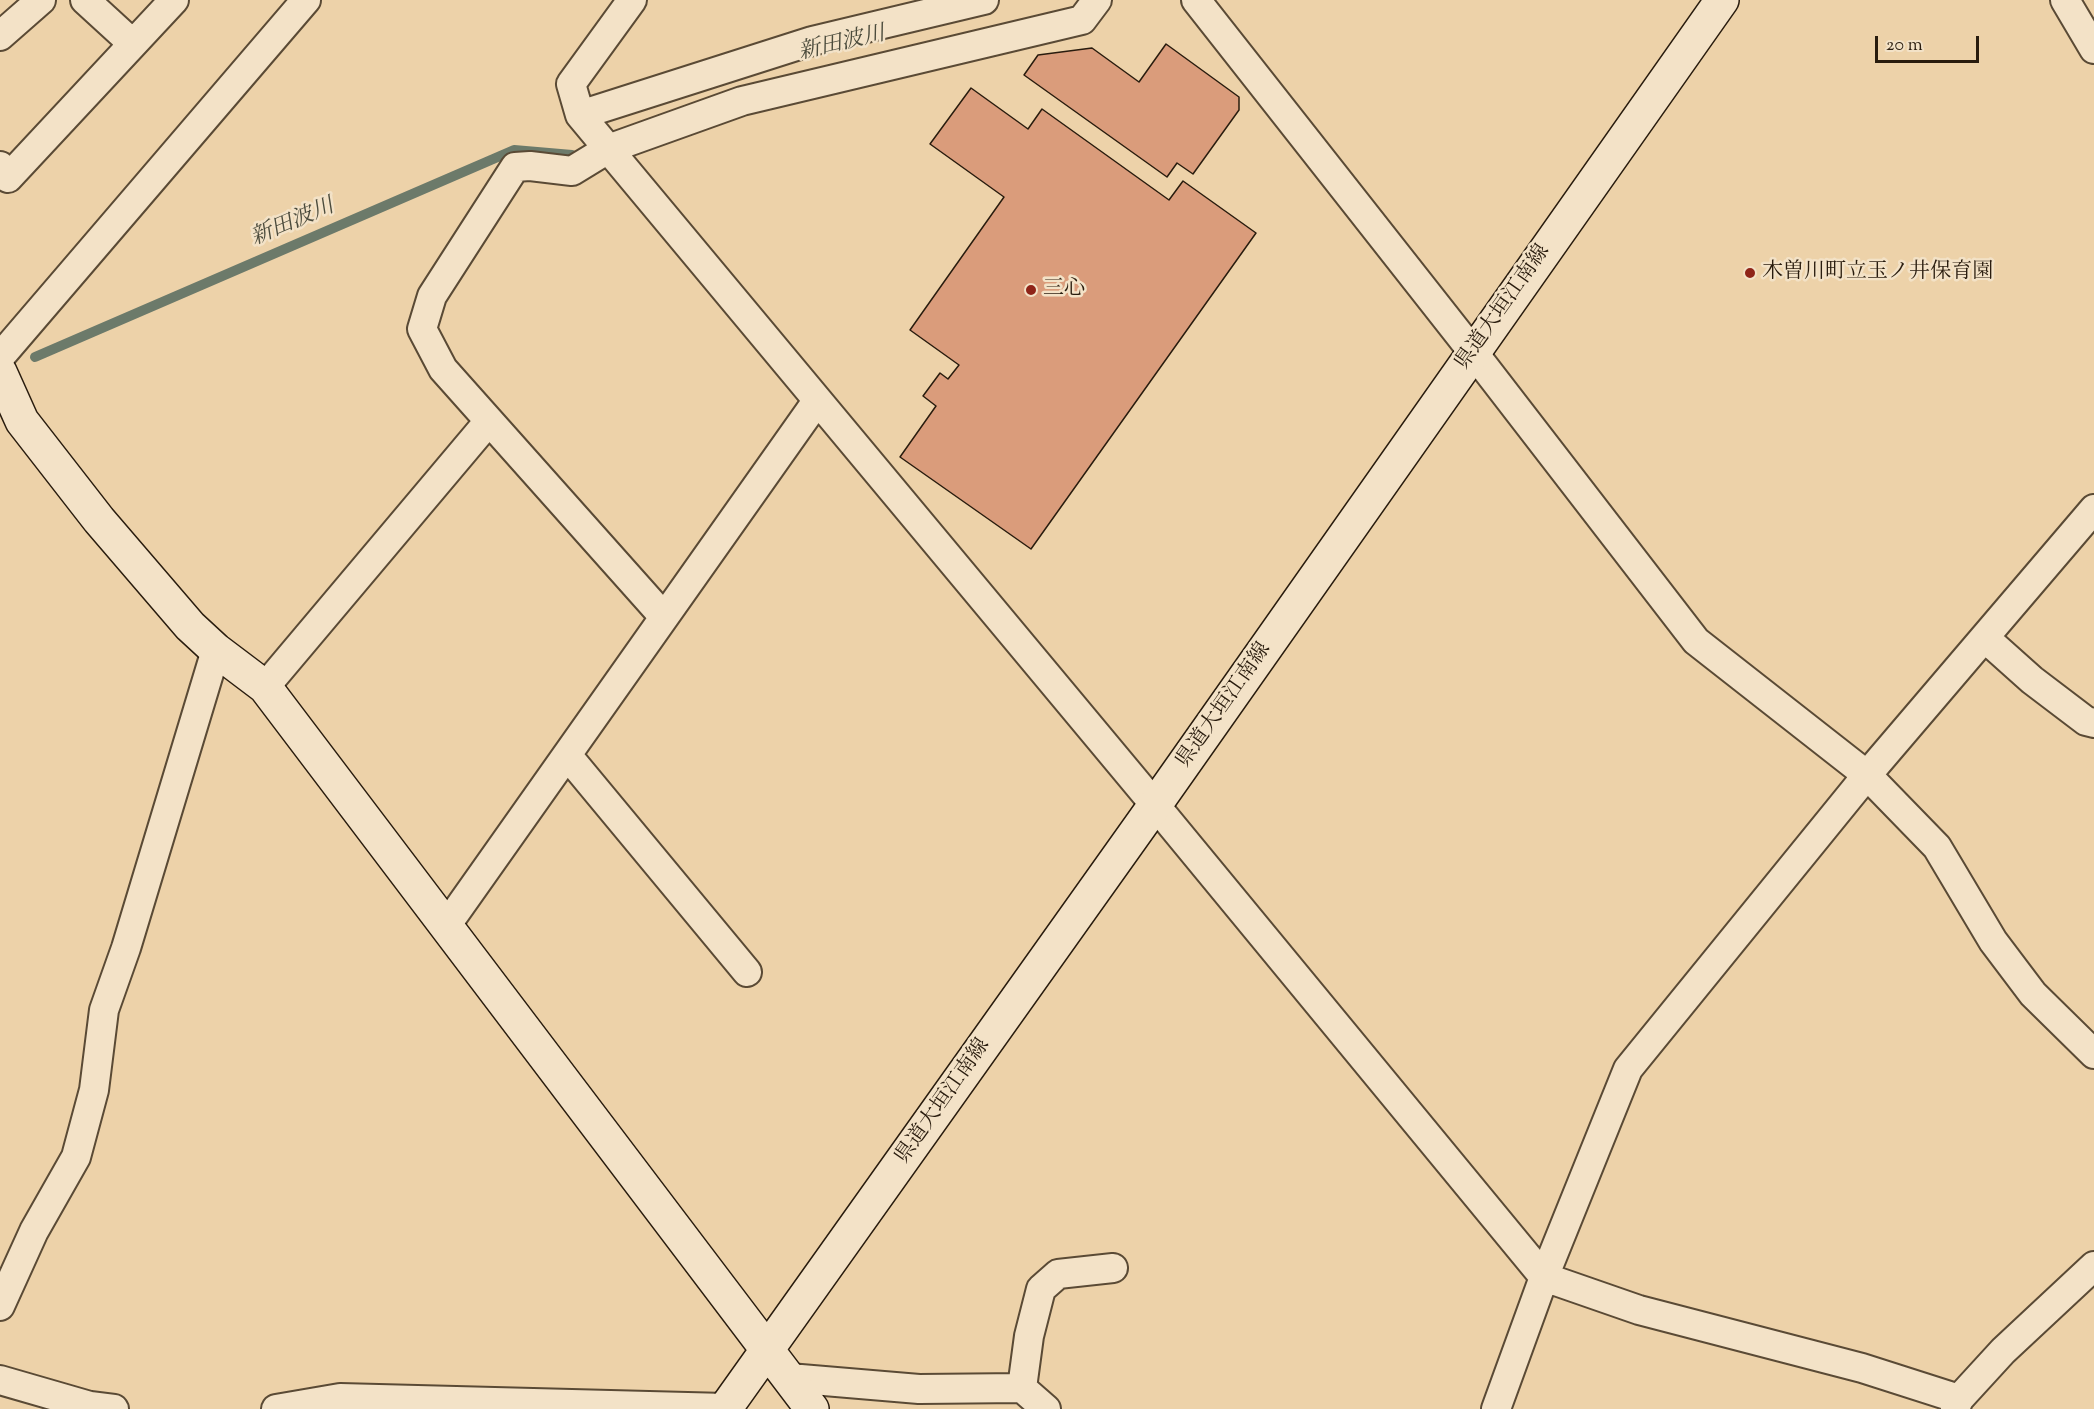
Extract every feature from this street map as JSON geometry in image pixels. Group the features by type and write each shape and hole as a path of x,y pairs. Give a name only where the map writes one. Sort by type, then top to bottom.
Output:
{"main road":[{"name":"県道大垣江南線","path":"726,1408 1155,805 1722,0"},
{"path":"0,372 21,421 145,573 190,626 216,650 265,687 812,1409"}],"street":[{"path":"0,36 41,0"},
{"path":"85,0 132,43"},
{"path":"0,166 8,178 174,0"},
{"path":"0,357 306,0"},
{"path":"632,0 572,84 580,115 1155,805 1544,1278 1639,1310 1862,1368 1957,1404 2003,1351 2094,1266"},
{"path":"580,115 812,41 984,0"},
{"path":"664,617 444,369 422,329 432,296 515,167 530,166 572,171 608,149 742,101 1082,20 1097,0"},
{"path":"1196,0 1473,352 1696,641 1867,775 1937,847 1993,941 2033,994 2094,1054"},
{"path":"2065,0 2094,49"},
{"path":"446,926 817,401"},
{"path":"265,687 489,421"},
{"path":"1496,1409 1544,1278 1628,1069 1867,775 2094,509"},
{"path":"1984,638 2032,680 2086,721 2094,723"},
{"path":"0,1306 34,1231 76,1157 94,1090 104,1010 129,937 216,650"},
{"path":"567,755 747,972"},
{"path":"1022,1388 1029,1336 1041,1289 1058,1274 1113,1268"},
{"path":"789,1378 919,1389 1022,1388 1046,1409"},
{"path":"0,1380 90,1406 114,1409"},
{"path":"276,1409 340,1398 726,1408"}],"building":[{"path":"1166,44 1239,97 1239,110 1193,174 1177,163 1167,177 1024,75 1038,55 1092,48 1139,82"},
{"path":"971,88 1028,129 1042,109 1169,200 1183,181 1256,233 1031,549 900,457 936,406 923,396 940,373 948,379 959,365 910,330 1004,197 930,144"}],"waterway":[{"name":"新田波川","path":"35,357 514,150 572,155"}],"place":[{"name":"木曽川町立玉ノ井保育園","path":"1750,273"},
{"name":"三心","path":"1031,290"}]}
